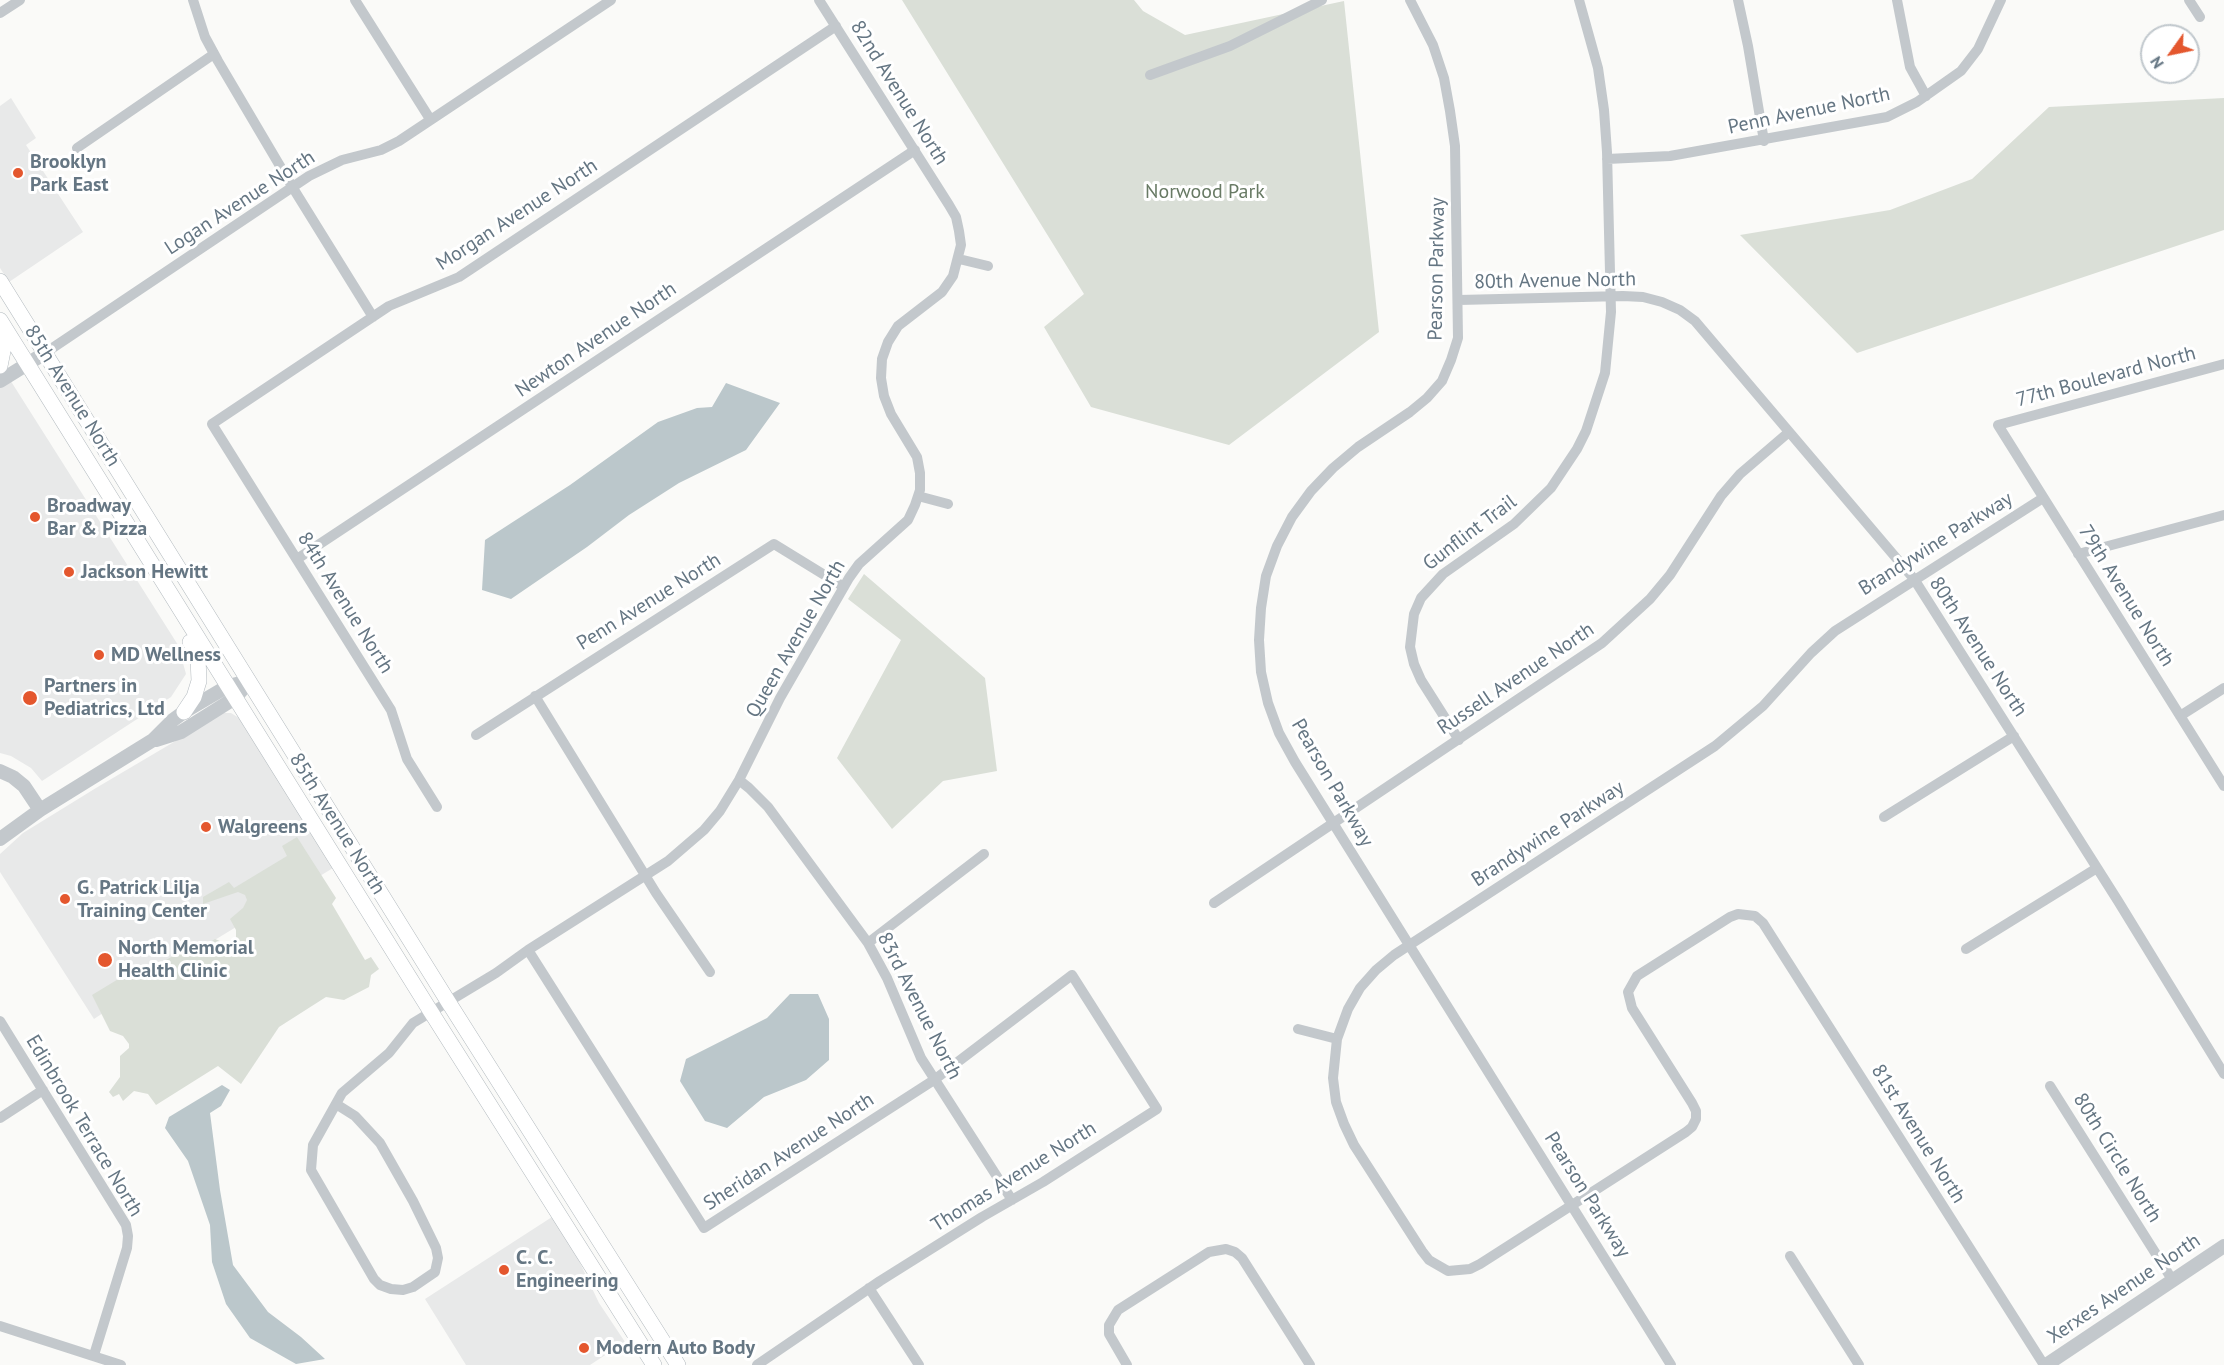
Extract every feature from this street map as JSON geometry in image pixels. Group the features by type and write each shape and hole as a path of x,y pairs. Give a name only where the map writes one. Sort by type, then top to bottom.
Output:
{"main road":[{"name":"85th Avenue North","path":"0,281 449,1003 678,1365"},
{"name":"85th Avenue North","path":"0,320 430,1012 654,1365"},
{"path":"0,338 3,351 0,366"},
{"path":"117,509 130,545 198,658 199,681 194,697 184,712"}],"street":[{"path":"0,14 20,0"},
{"path":"193,0 205,37 214,54 292,188 373,317"},
{"path":"355,0 430,119"},
{"name":"Logan Avenue North","path":"45,353 309,176 342,160 381,150 399,141 611,0"},
{"name":"82nd Avenue North","path":"819,0 950,205"},
{"path":"1150,75 1230,46 1322,0"},
{"name":"Pearson Parkway","path":"1410,0 1433,45 1444,78 1455,146 1458,338 1442,381 1427,398 1358,447 1333,468 1311,491 1292,517 1266,576 1259,640 1261,672 1268,703 1279,733 1333,824 1671,1365"},
{"name":"Gunflint Trail","path":"1459,740 1421,680 1414,664 1410,647 1414,614 1421,598 1443,574 1494,539 1534,507 1551,488 1577,449 1590,422 1605,373 1611,332 1611,296 1604,110 1598,68 1579,0"},
{"path":"1738,0 1764,141"},
{"path":"1897,0 1910,67 1926,96"},
{"name":"Penn Avenue North","path":"1607,159 1670,156 1764,141 1887,117 1926,96 1961,71 1978,49 2001,0"},
{"path":"2189,0 2200,17"},
{"name":"Morgan Avenue North","path":"212,424 373,317 407,297 459,277 836,26"},
{"path":"77,148 214,54"},
{"name":"Newton Avenue North","path":"297,559 915,150"},
{"name":"Queen Avenue North","path":"336,1104 355,1116 380,1143 413,1201 435,1248 438,1258 435,1272 413,1287 403,1290 391,1289 380,1285 374,1279 311,1170 312,1145 342,1093 389,1053 413,1023 496,973 681,851 704,830 720,811 739,780 780,698 844,587 859,564 908,520 918,496 920,473 917,458 891,414 884,396 880,378 882,359 888,342 898,326 942,292 953,276 961,245 956,217 950,205"},
{"path":"959,259 988,266"},
{"name":"80th Avenue North","path":"1458,300 1643,297 1680,310 1695,321 1914,579 2224,1074"},
{"path":"0,381 45,353"},
{"name":"77th Boulevard North","path":"1998,425 2224,364"},
{"name":"84th Avenue North","path":"212,424 392,710 408,759 436,807"},
{"name":"79th Avenue North","path":"1998,425 2224,786"},
{"name":"Russell Avenue North","path":"1214,903 1576,662 1626,622 1650,599 1670,575 1727,489 1740,474 1789,432"},
{"path":"918,496 948,504"},
{"name":"Brandywine Parkway","path":"1763,923 1755,916 1745,914 1730,917 1637,976 1631,983 1628,992 1632,1008 1696,1111 1696,1119 1686,1132 1480,1264 1459,1271 1448,1271 1429,1260 1354,1145 1336,1101 1334,1078 1336,1039 1348,1009 1360,988 1376,970 1409,946 1715,746 1763,706 1811,652 1834,631 2043,498"},
{"path":"2078,554 2224,515"},
{"name":"Penn Avenue North","path":"476,735 774,544 844,587"},
{"path":"153,740 181,732 249,681"},
{"path":"2180,716 2224,688"},
{"path":"0,839 40,810 153,740 184,712 232,692"},
{"path":"535,696 710,972"},
{"path":"1884,817 2014,736"},
{"path":"0,771 13,777 24,786 40,810"},
{"name":"83rd Avenue North","path":"739,780 768,807 868,943 887,978 921,1058 1012,1200"},
{"path":"868,943 984,854"},
{"path":"1966,949 2097,868"},
{"name":"81st Avenue North","path":"1763,923 2045,1365"},
{"name":"Sheridan Avenue North","path":"528,950 704,1228 934,1080 1072,975"},
{"name":"Thomas Avenue North","path":"757,1365 869,1288 1157,1109 1072,975"},
{"name":"Edinbrook Terrace North","path":"0,1021 126,1226 128,1236 124,1260 94,1355"},
{"path":"1298,1029 1336,1039"},
{"name":"80th Circle North","path":"2050,1086 2173,1281"},
{"path":"0,1118 43,1090"},
{"name":"Xerxes Avenue North","path":"2045,1365 2224,1246"},
{"path":"1127,1365 1113,1343 1109,1325 1118,1310 1209,1252 1226,1249 1235,1251 1242,1258 1310,1365"},
{"path":"1790,1256 1859,1365"},
{"path":"869,1288 919,1365"},
{"path":"0,1326 121,1365"}],"shaded area":[{"path":"11,98 36,138 26,145 83,232 9,282 0,268 0,106"},
{"path":"0,364 178,645 186,674 171,697 42,781 31,768 11,756 0,753"},
{"path":"726,383 780,403 746,450 679,483 629,515 511,599 482,590 485,540 570,485 658,422 697,408 712,407"},
{"path":"223,713 231,713 239,718 333,868 195,952 94,1019 0,872 0,854 23,833"},
{"path":"790,994 818,994 829,1019 829,1060 806,1080 764,1097 727,1128 705,1121 680,1081 686,1059 767,1018"},
{"path":"222,1085 230,1090 221,1106 210,1113 233,1265 268,1312 325,1359 296,1364 250,1338 226,1304 212,1262 210,1225 188,1161 165,1128 169,1117"},
{"path":"552,1217 571,1244 599,1303 625,1342 590,1365 466,1365 425,1299"}],"green space":[{"name":"Norwood Park","path":"902,0 1134,0 1143,11 1185,35 1344,1 1379,332 1229,445 1091,407 1044,327 1084,294"},
{"path":"2224,98 2224,230 1857,353 1740,235 1890,210 1972,179 2049,107"},
{"path":"864,574 985,678 997,771 943,781 892,829 837,758 901,640 848,599"},
{"path":"297,837 336,898 332,904 365,960 371,957 379,969 371,975 369,987 344,1000 326,997 279,1027 241,1084 218,1066 156,1105 148,1094 134,1091 123,1101 119,1094 113,1097 109,1092 120,1077 120,1056 129,1048 129,1044 123,1036 110,1031 92,995 125,975 137,977 178,953 195,952 215,939 220,941 219,952 223,955 236,946 236,930 230,919 243,908 247,900 245,895 238,892 203,904 203,897 229,882 234,888 287,856 282,846"}],"place":[{"name":"Brooklyn Park East","path":"18,173"},
{"name":"Broadway Bar & Pizza","path":"35,517"},
{"name":"Jackson Hewitt","path":"69,572"},
{"name":"MD Wellness","path":"99,655"},
{"name":"Partners in Pediatrics, Ltd","path":"30,698"},
{"name":"Walgreens","path":"206,827"},
{"name":"G. Patrick Lilja Training Center","path":"65,899"},
{"name":"North Memorial Health Clinic","path":"105,960"},
{"name":"C. C. Engineering","path":"504,1270"},
{"name":"Modern Auto Body","path":"584,1348"}]}
